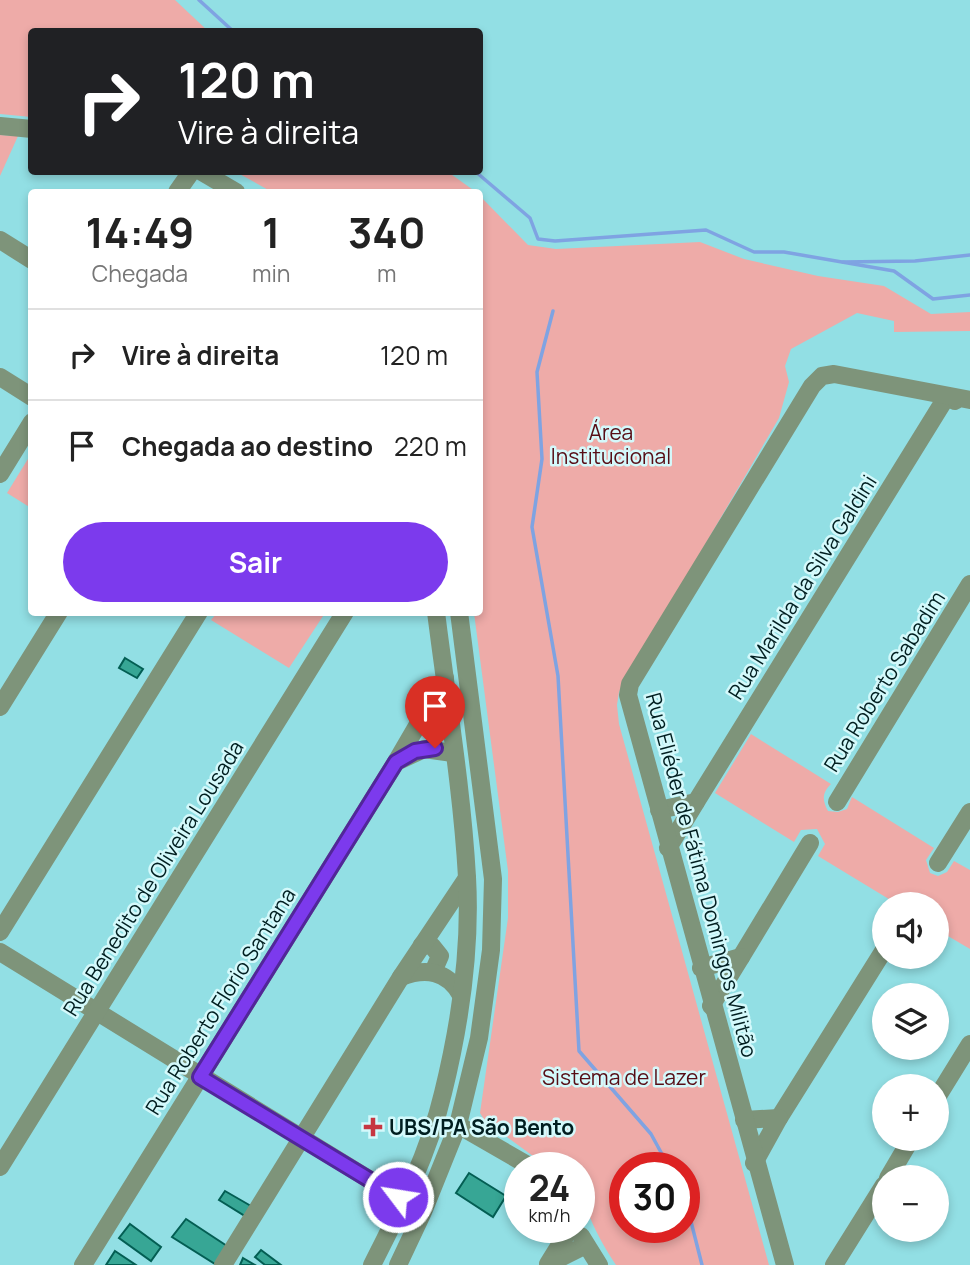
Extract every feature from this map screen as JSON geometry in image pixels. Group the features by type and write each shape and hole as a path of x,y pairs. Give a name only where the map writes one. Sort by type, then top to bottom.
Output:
{"street":[{"path":"0,126 28,129"},
{"path":"207,175 231,189"},
{"path":"0,240 28,258"},
{"name":"Rua Eliéder de Fátima Domingos Militão","path":"785,1265 754,1163 668,848 628,695 630,684 812,386 822,376 834,374 947,396"},
{"path":"0,377 28,394"},
{"path":"947,396 970,400"},
{"path":"947,396 970,410"},
{"name":"Rua Marilda da Silva Galdini","path":"668,848 947,396"},
{"path":"0,474 28,428"},
{"name":"Rua Roberto Sabadim","path":"836,802 970,584"},
{"path":"0,707 57,616"},
{"path":"0,932 196,616"},
{"name":"Rua Benedito de Oliveira Lousada","path":"0,1167 343,616"},
{"path":"372,1265 404,1201 443,1094 461,995 467,938 467,878 436,616"},
{"path":"398,1265 424,1212 458,1125 479,1038 491,950 493,879 460,616"},
{"name":"Rua Roberto Florio Santana","path":"83,1265 396,762 444,678"},
{"path":"396,762 424,749 453,752"},
{"path":"659,810 696,802"},
{"path":"938,863 970,812"},
{"path":"711,1006 810,843"},
{"path":"223,1265 401,977 467,878"},
{"path":"422,945 432,946 440,956 433,972"},
{"path":"0,952 300,1139 424,1212"},
{"path":"701,968 741,957"},
{"path":"754,1163 872,969"},
{"path":"401,977 416,971 433,972 451,981 461,995"},
{"path":"949,1078 970,1044"},
{"path":"744,1119 779,1118"},
{"path":"458,1125 505,1152"},
{"path":"834,1265 872,1204"},
{"path":"548,1264 563,1243"},
{"path":"548,1264 586,1245 599,1265"}],"green space":[{"path":"0,0 175,0 205,28 28,28 28,117 0,114"},
{"path":"0,135 18,136 0,176"},
{"path":"241,175 452,175 472,189 267,189"},
{"name":"Área Institucional","path":"483,199 528,245 556,249 700,242 744,259 818,276 884,286 931,314 970,312 970,331 894,332 894,321 857,313 791,349 785,366 789,382 779,418 619,692 619,724 769,1265 616,1265 595,1228 595,1152 527,1152 485,1121 480,1113 508,918 508,871 474,616 483,616"},
{"path":"28,459 28,506 7,493"},
{"path":"214,616 323,616 289,668 211,620"},
{"path":"751,734 831,784 824,797 828,811 847,809 852,797 934,848 926,860 930,873 938,876 947,872 954,861 970,870 970,949 949,937 949,892 877,892 818,856 825,844 817,829 801,830 794,842 715,793"}],"building":[{"path":"125,658 143,669 137,678 119,668"},
{"path":"469,1173 504,1195 504,1199 493,1217 456,1193"},
{"path":"225,1191 251,1206 245,1216 219,1200"},
{"path":"186,1219 227,1246 215,1264 172,1237"},
{"path":"130,1224 161,1247 151,1261 119,1238"},
{"path":"261,1250 281,1265 265,1265 255,1257"},
{"path":"115,1251 136,1265 106,1265"},
{"path":"243,1258 255,1265 240,1265"}],"waterway":[{"path":"199,0 230,28"},
{"path":"480,175 530,218 538,239 555,241 706,230 754,252 784,252 894,271 933,299 970,295"},
{"path":"843,262 915,261 970,255"},
{"path":"553,311 537,372 542,459 532,527 558,676 579,1051 651,1134 661,1152"},
{"path":"696,1243 702,1265"}],"place":[{"name":"UBS/PA São Bento","path":"373,1127"}],"route":[{"path":"398,1197 200,1077 396,762 415,751 435,748"}],"park label":[{"name":"Sistema de Lazer","path":"624,1077"}]}
